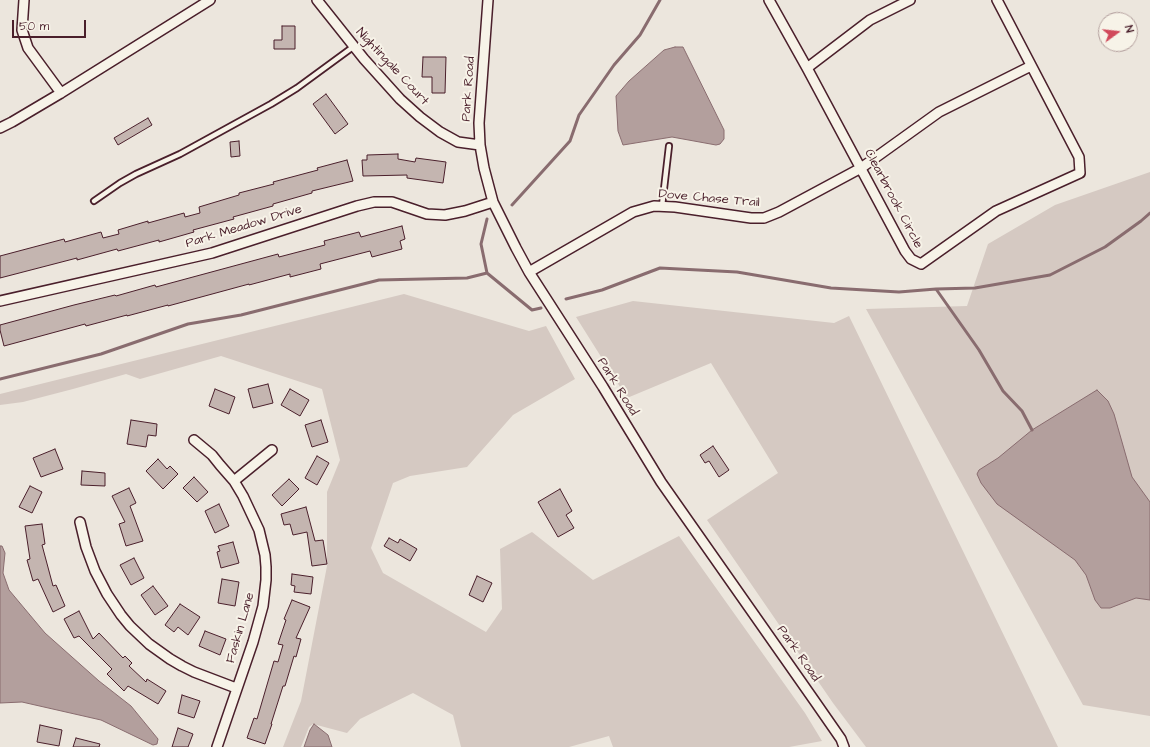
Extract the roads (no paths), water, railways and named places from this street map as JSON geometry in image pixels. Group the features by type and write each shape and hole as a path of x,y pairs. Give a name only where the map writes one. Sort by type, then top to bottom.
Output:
{"street":[{"path":"24,0 22,30 28,48 61,93"},
{"path":"0,128 61,93 210,0"},
{"name":"Nightingale Court","path":"317,0 353,47 400,99 420,117 440,132 458,142 480,145"},
{"name":"Park Road","path":"488,0 479,123 480,145 484,168 493,202 529,272 599,380 661,482 841,739 844,747"},
{"name":"Clearbrook Circle","path":"769,0 905,251 911,259 921,264 996,211 1080,173 1079,157 997,0"},
{"path":"807,68 870,20 910,0"},
{"name":"Dove Chase Trail","path":"529,272 633,212 654,206 675,207 751,218 764,218 779,212 861,168 939,112 1031,66"},
{"name":"Park Meadow Drive","path":"0,301 212,253 357,206 374,202 392,202 427,214 445,215 465,211 493,202"},
{"name":"Faskin Lane","path":"194,440 212,455 234,481 249,507 259,530 264,555 266,580 261,613 217,747"},
{"path":"234,481 272,450"},
{"path":"80,522 86,547 95,571 121,616 130,626 149,644 182,666 236,688"}],"lane":[{"path":"94,201 125,180 180,154 271,104 297,88 353,47"},
{"path":"662,206 669,146"}],"waterway":[{"path":"512,205 570,141 579,115 614,65 640,35 660,0"},
{"path":"566,299 602,290 660,268 737,272 831,288 899,292 975,288 1050,275 1105,247 1150,213"},
{"path":"487,219 481,244 487,273 532,310 541,308"},
{"path":"0,379 101,354 188,324 241,315 379,280 467,278 487,273"},
{"path":"936,289 979,350 1003,391 1022,411 1032,430"}]}
